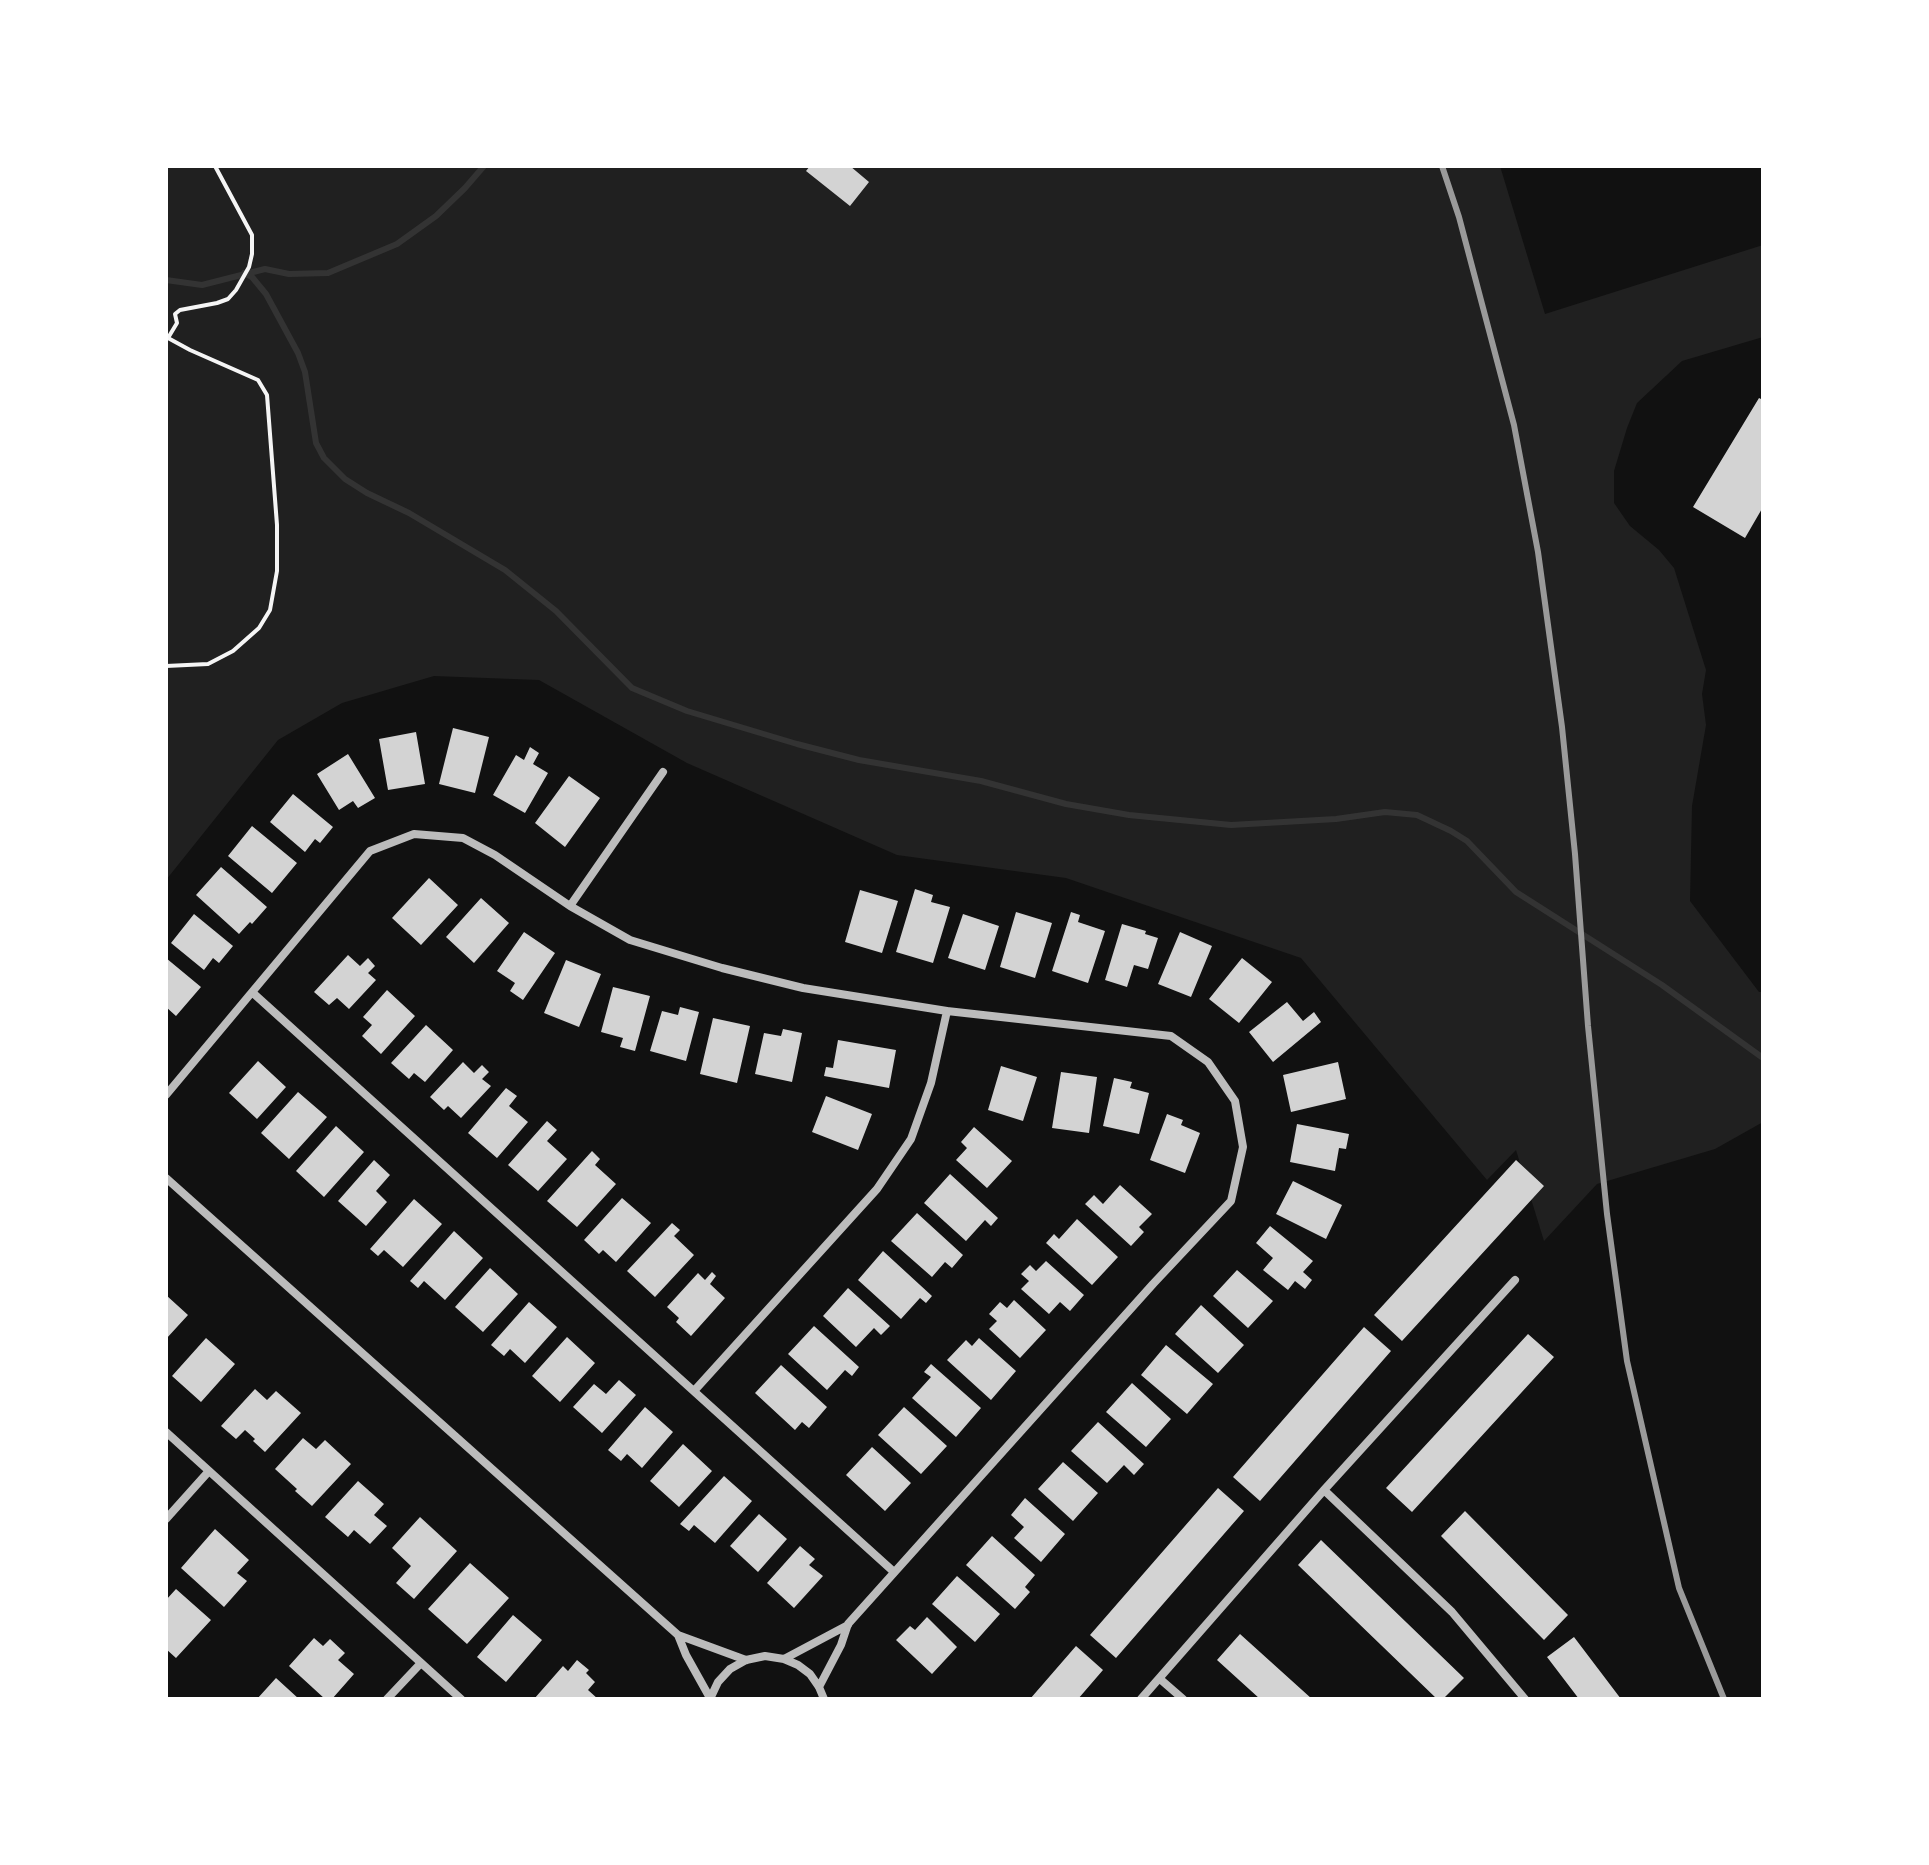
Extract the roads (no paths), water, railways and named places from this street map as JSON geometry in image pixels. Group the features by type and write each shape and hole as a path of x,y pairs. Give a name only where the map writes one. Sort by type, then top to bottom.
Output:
{"street":[{"path":"570,906 663,772"},
{"path":"166,1095 370,851 414,834 463,838 630,940 722,968 803,988 947,1011 1171,1036 1208,1062 1235,1101 1243,1147 1231,1201 848,1624 784,1659"},
{"path":"253,993 894,1572"},
{"path":"694,1391 877,1189 911,1139 931,1083 947,1011"},
{"path":"166,1178 678,1635 746,1660"},
{"path":"1141,1699 1324,1490 1515,1280"},
{"path":"166,1432 461,1699"},
{"path":"166,1519 209,1471"},
{"path":"1324,1490 1452,1612 1525,1699"},
{"path":"819,1687 841,1645 848,1624"},
{"path":"678,1635 710,1698"},
{"path":"710,1698 718,1682 730,1669 746,1660 765,1656 798,1665 810,1674 824,1699"},
{"path":"387,1699 421,1663"},
{"path":"1160,1679 1183,1699"}],"waterway":[{"path":"166,280 202,285 265,269 289,274 328,273 397,244 436,216 484,166"},
{"path":"244,273 252,277 266,294 298,353 305,372 316,443 324,458 345,479 367,493 409,513 505,570 556,611 632,688 687,711 859,760 981,781 1066,804 1129,815 1231,825 1336,819 1385,812 1417,815 1467,841 1516,892 1662,985 1763,1058"}],"railway":[{"path":"1442,166 1459,217 1514,425 1538,552 1562,727 1607,1214 1627,1361 1679,1588 1724,1699"}]}
